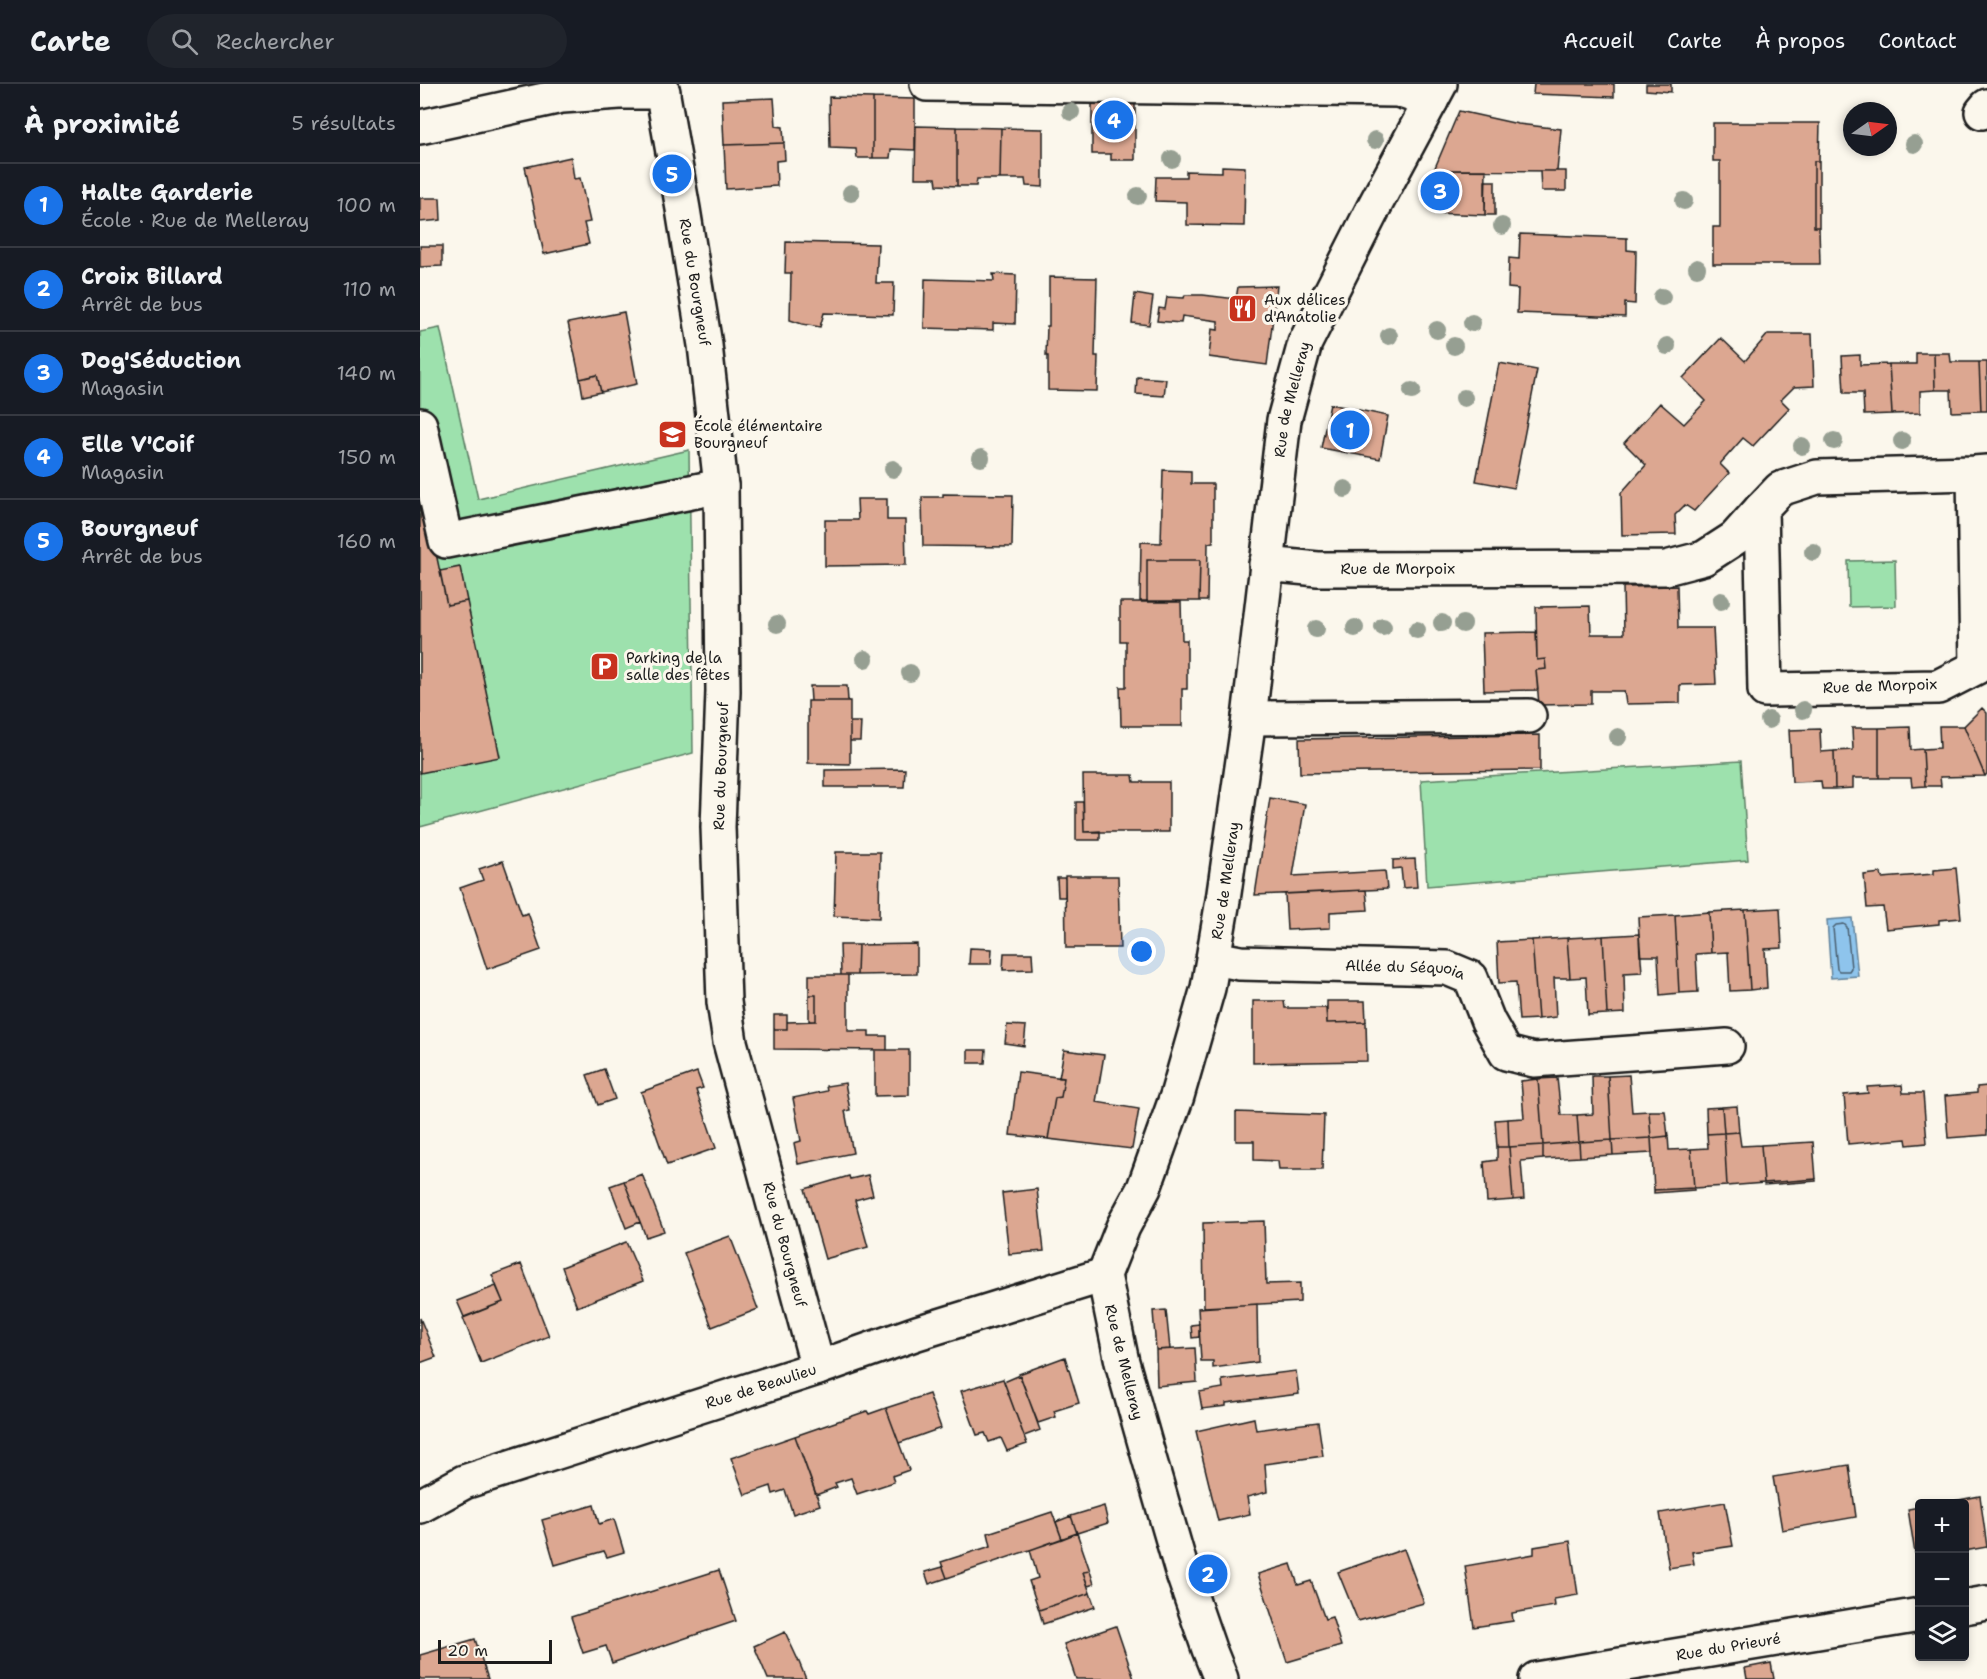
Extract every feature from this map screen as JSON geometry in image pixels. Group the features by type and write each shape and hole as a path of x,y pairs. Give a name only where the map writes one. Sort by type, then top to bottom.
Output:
{"street":[{"path":"927,84 1398,90 1435,93"},
{"path":"420,127 562,96 662,88"},
{"name":"Rue du Bourgneuf","path":"662,88 705,345 721,486 724,660 718,827 724,1002 730,1042 818,1368"},
{"name":"Rue de Melleray","path":"1221,1679 1172,1535 1122,1362 1104,1275 1123,1227 1144,1188 1178,1096 1208,988 1249,718 1284,420 1305,343 1435,93"},
{"path":"420,425 446,541 721,486"},
{"name":"Rue de Morpoix","path":"1266,564 1318,569 1666,568 1704,558 1735,538 1761,509 1780,489 1817,477 1980,473 1977,667 1938,687 1765,690 1761,509"},
{"path":"1249,718 1529,716"},
{"name":"Allée du Séquoia","path":"1214,958 1240,963 1447,968 1471,978 1488,1021 1506,1053 1534,1060 1726,1046"},
{"name":"Rue de Beaulieu","path":"420,1506 464,1482 818,1368 917,1333 1104,1275"},
{"path":"1969,1606 1987,1603"},
{"name":"Rue du Prieuré","path":"1536,1679 1915,1616"}],"green space":[{"path":"440,328 478,499 689,450 693,753 420,827 420,332"},
{"path":"1895,560 1896,606 1849,607 1848,561"},
{"path":"1741,761 1748,860 1427,886 1421,780"}],"water":[{"path":"1852,918 1858,976 1831,978 1827,920"}],"building":[{"path":"1534,84 1614,84 1614,97 1533,94"},
{"path":"1646,84 1671,84 1671,92 1646,90"},
{"path":"829,97 873,98 873,158 857,158 856,149 830,148"},
{"path":"774,98 776,126 783,127 784,143 724,145 722,100"},
{"path":"873,98 915,99 915,150 891,149 890,158 873,158"},
{"path":"1092,104 1135,104 1135,160 1111,160 1111,154 1092,154"},
{"path":"1459,111 1518,124 1561,129 1557,171 1434,170"},
{"path":"1713,123 1820,123 1819,161 1814,161 1814,227 1819,227 1820,264 1713,264 1713,227 1720,227 1720,161 1713,161"},
{"path":"916,126 957,127 957,186 937,185 936,178 915,178"},
{"path":"957,127 1001,128 1000,179 977,179 976,186 957,186"},
{"path":"1001,128 1043,129 1043,187 1026,186 1025,179 1000,179"},
{"path":"784,143 785,160 776,161 777,186 726,189 724,145"},
{"path":"571,157 574,179 580,178 590,222 584,223 589,244 544,254 525,167"},
{"path":"1814,161 1819,161 1819,227 1814,227"},
{"path":"1222,166 1245,167 1244,226 1187,225 1187,202 1155,201 1156,177 1186,177 1186,171 1222,172"},
{"path":"1434,170 1486,170 1485,215 1434,213"},
{"path":"1540,171 1566,171 1566,191 1541,191"},
{"path":"1485,181 1495,181 1495,215 1485,215"},
{"path":"420,198 440,198 441,220 420,222"},
{"path":"1520,234 1627,238 1627,250 1636,251 1635,304 1625,303 1625,317 1517,313 1518,289 1508,288 1509,258 1519,259"},
{"path":"786,242 878,244 876,283 894,283 893,315 824,313 820,327 790,320 791,273 785,273"},
{"path":"420,246 442,246 442,266 420,267"},
{"path":"993,274 1016,275 1015,324 993,323 993,330 924,328 925,279 994,281"},
{"path":"1049,277 1097,278 1095,356 1098,356 1097,391 1048,390 1048,356 1046,356 1047,326 1049,326"},
{"path":"1277,286 1267,365 1209,357 1212,329 1218,330 1218,321 1182,316 1181,323 1157,321 1159,308 1165,309 1167,297 1184,298 1185,295 1203,295 1236,299 1238,287"},
{"path":"1135,294 1153,297 1149,325 1132,323"},
{"path":"624,312 637,384 601,392 597,375 580,379 568,323"},
{"path":"1768,334 1812,334 1814,386 1794,387 1781,400 1789,408 1753,446 1743,438 1720,464 1729,473 1694,511 1685,505 1675,515 1676,534 1622,535 1621,493 1646,465 1624,443 1660,403 1684,424 1706,401 1683,378 1721,338 1745,361"},
{"path":"1916,353 1934,353 1935,390 1920,391 1920,413 1892,414 1889,364 1916,364"},
{"path":"1934,353 1950,353 1951,362 1979,362 1981,411 1952,412 1951,390 1935,390"},
{"path":"1860,355 1860,365 1889,364 1892,414 1864,415 1863,393 1844,393 1842,356"},
{"path":"1979,362 1987,362 1987,411 1981,411"},
{"path":"1499,363 1537,370 1514,488 1476,481"},
{"path":"597,375 601,392 583,396 580,379"},
{"path":"1137,377 1166,379 1164,396 1136,394"},
{"path":"1330,404 1388,416 1380,459 1321,448"},
{"path":"1163,470 1191,471 1191,484 1213,484 1213,542 1208,543 1207,601 1199,601 1200,560 1147,560 1147,601 1140,601 1141,542 1161,543"},
{"path":"420,478 447,605 467,601 500,757 420,773"},
{"path":"943,494 1013,495 1012,547 923,546 922,497 943,497"},
{"path":"857,499 887,499 887,520 905,520 906,565 825,566 825,520 858,520"},
{"path":"1147,560 1200,560 1199,601 1147,601"},
{"path":"460,567 467,601 447,605 440,571"},
{"path":"1677,586 1678,628 1713,628 1716,684 1680,685 1680,703 1626,704 1624,691 1591,691 1591,704 1539,705 1536,670 1546,669 1545,659 1537,660 1536,607 1590,606 1591,634 1624,634 1623,587"},
{"path":"1120,602 1181,602 1182,640 1187,640 1187,689 1182,689 1182,726 1121,726 1120,687 1126,687 1126,641 1120,641"},
{"path":"1536,632 1537,660 1545,659 1546,669 1536,670 1538,690 1484,691 1482,633"},
{"path":"810,686 847,686 848,701 811,701"},
{"path":"808,701 850,701 850,764 808,763"},
{"path":"1982,708 1987,713 1987,774 1985,776 1964,726"},
{"path":"850,722 861,722 860,741 850,741"},
{"path":"1939,726 1964,726 1985,776 1940,777 1941,786 1925,786 1923,749 1940,748"},
{"path":"1910,727 1911,750 1923,749 1925,786 1912,787 1911,778 1879,778 1879,728"},
{"path":"1852,728 1879,728 1879,778 1853,778 1853,788 1835,789 1834,751 1853,750"},
{"path":"1820,729 1821,752 1834,751 1835,789 1822,789 1821,781 1792,782 1789,730"},
{"path":"1540,735 1540,770 1300,773 1299,739"},
{"path":"905,769 904,787 825,787 825,770"},
{"path":"1083,775 1133,775 1134,782 1169,782 1169,832 1084,832"},
{"path":"1270,798 1305,804 1293,876 1385,871 1387,889 1255,895"},
{"path":"1076,802 1083,802 1084,832 1100,831 1100,840 1076,840"},
{"path":"836,852 880,852 879,918 834,916"},
{"path":"1415,859 1417,887 1403,888 1401,868 1393,869 1393,860"},
{"path":"503,861 522,915 528,913 541,950 487,969 460,888 483,880 479,869"},
{"path":"1956,868 1961,918 1939,920 1939,924 1886,929 1883,907 1867,908 1864,875 1881,873 1882,878 1934,874 1934,870"},
{"path":"1065,876 1118,876 1120,948 1066,948"},
{"path":"1057,878 1065,878 1065,897 1058,897"},
{"path":"1366,890 1368,910 1330,912 1330,928 1287,930 1285,894"},
{"path":"1780,908 1782,948 1765,949 1767,988 1750,990 1745,910"},
{"path":"1745,910 1750,990 1730,991 1728,952 1711,953 1709,912"},
{"path":"1709,912 1711,953 1696,954 1698,992 1679,993 1675,915"},
{"path":"1675,915 1679,993 1660,995 1658,956 1640,956 1638,917"},
{"path":"1639,934 1642,972 1624,973 1625,1013 1607,1014 1603,936"},
{"path":"1603,936 1607,1014 1588,1015 1586,977 1570,978 1567,938"},
{"path":"1567,938 1570,978 1554,978 1556,1017 1538,1019 1532,940"},
{"path":"1532,940 1538,1019 1519,1020 1516,982 1499,983 1497,942"},
{"path":"917,944 917,974 857,975 858,945"},
{"path":"840,945 858,945 857,975 841,975"},
{"path":"970,948 992,949 991,964 969,964"},
{"path":"1004,953 1032,953 1033,969 1003,970"},
{"path":"809,975 848,975 848,1031 869,1031 869,1036 887,1036 887,1050 774,1049 774,1029 787,1029 787,1022 816,1021 816,995 809,995"},
{"path":"809,995 816,995 816,1021 809,1021"},
{"path":"1253,1001 1284,1001 1285,1008 1326,1008 1327,1023 1366,1022 1367,1061 1253,1063"},
{"path":"1327,1001 1365,1001 1366,1022 1327,1023"},
{"path":"774,1015 787,1015 787,1029 774,1029"},
{"path":"1007,1025 1026,1026 1024,1046 1005,1043"},
{"path":"875,1050 909,1050 909,1095 875,1096"},
{"path":"968,1050 986,1050 985,1063 968,1063"},
{"path":"1064,1050 1104,1055 1096,1102 1139,1109 1132,1149 1048,1139 1055,1098 1061,1097 1064,1078 1059,1078"},
{"path":"604,1069 615,1099 598,1105 587,1075"},
{"path":"697,1072 703,1088 696,1090 716,1148 667,1165 641,1092"},
{"path":"1018,1072 1064,1078 1061,1097 1055,1098 1048,1139 1010,1135"},
{"path":"1629,1075 1632,1112 1649,1111 1651,1138 1612,1140 1608,1076"},
{"path":"1592,1076 1608,1076 1612,1140 1579,1142 1577,1115 1593,1114"},
{"path":"1557,1078 1561,1115 1577,1115 1579,1142 1543,1145 1538,1079"},
{"path":"1538,1079 1543,1145 1509,1147 1508,1119 1524,1118 1521,1081"},
{"path":"845,1083 850,1110 845,1111 853,1153 798,1164 794,1143 801,1141 793,1098 827,1091 826,1086"},
{"path":"1902,1085 1903,1093 1923,1093 1927,1143 1907,1145 1906,1139 1848,1144 1844,1095 1868,1093 1867,1087"},
{"path":"1987,1086 1987,1135 1948,1138 1945,1096 1977,1093 1977,1087"},
{"path":"1737,1106 1739,1132 1724,1133 1722,1107"},
{"path":"1722,1107 1724,1133 1707,1134 1706,1108"},
{"path":"1649,1111 1665,1111 1668,1136 1651,1138"},
{"path":"1236,1112 1324,1115 1322,1170 1279,1170 1278,1161 1254,1160 1254,1141 1236,1141"},
{"path":"1508,1119 1509,1147 1497,1147 1495,1120"},
{"path":"1739,1132 1741,1146 1761,1145 1764,1183 1727,1186 1724,1133"},
{"path":"1724,1133 1727,1186 1694,1188 1691,1149 1708,1148 1707,1134"},
{"path":"1668,1136 1669,1150 1691,1149 1694,1188 1654,1190 1651,1138"},
{"path":"1651,1138 1652,1153 1613,1155 1612,1140"},
{"path":"1612,1140 1613,1155 1580,1157 1579,1142"},
{"path":"1579,1142 1580,1157 1543,1159 1543,1145"},
{"path":"1813,1142 1816,1179 1764,1183 1761,1145"},
{"path":"1543,1145 1543,1159 1521,1161 1524,1199 1513,1200 1509,1147"},
{"path":"1497,1147 1509,1147 1513,1200 1487,1202 1484,1162 1497,1160"},
{"path":"642,1174 664,1231 646,1237 624,1181"},
{"path":"868,1175 873,1195 855,1200 868,1247 825,1259 805,1189 849,1176 850,1179"},
{"path":"1816,1179 1816,1181 1764,1185 1764,1183"},
{"path":"624,1181 640,1222 626,1228 610,1186"},
{"path":"1694,1188 1694,1190 1654,1193 1654,1190"},
{"path":"1037,1189 1044,1251 1009,1254 1002,1193"},
{"path":"1264,1221 1266,1284 1300,1283 1300,1302 1204,1307 1203,1223"},
{"path":"730,1236 758,1309 712,1327 684,1253"},
{"path":"626,1242 643,1281 577,1307 562,1267"},
{"path":"521,1264 549,1336 481,1363 463,1318 503,1302 492,1275"},
{"path":"496,1286 503,1302 464,1317 457,1301"},
{"path":"1257,1304 1258,1362 1213,1368 1213,1361 1201,1361 1198,1308"},
{"path":"1166,1310 1170,1349 1156,1350 1153,1311"},
{"path":"420,1318 436,1357 420,1363"},
{"path":"1199,1324 1199,1337 1192,1338 1191,1325"},
{"path":"1195,1348 1197,1382 1157,1386 1156,1350"},
{"path":"1065,1357 1079,1403 1054,1411 1056,1417 1038,1423 1019,1374"},
{"path":"1296,1371 1299,1394 1226,1403 1226,1406 1202,1409 1199,1392 1223,1388 1222,1380"},
{"path":"1020,1375 1040,1430 1024,1436 1004,1382"},
{"path":"1003,1379 1027,1444 1007,1451 1001,1438 989,1442 985,1433 977,1435 961,1391"},
{"path":"929,1394 941,1428 899,1443 886,1408"},
{"path":"886,1408 909,1470 892,1476 894,1482 857,1494 851,1478 835,1483 837,1487 816,1495 795,1436 867,1411 869,1414"},
{"path":"1254,1418 1256,1430 1318,1422 1323,1456 1265,1464 1267,1492 1247,1497 1250,1514 1218,1521 1196,1431"},
{"path":"795,1436 820,1505 793,1514 785,1490 773,1494 771,1486 745,1495 731,1458"},
{"path":"1849,1465 1856,1517 1782,1530 1773,1477"},
{"path":"1980,1496 1987,1547 1969,1550 1969,1499 1964,1499"},
{"path":"1725,1502 1733,1546 1692,1552 1694,1564 1669,1568 1660,1513"},
{"path":"594,1505 599,1524 614,1519 624,1552 607,1557 604,1551 555,1565 542,1520"},
{"path":"1104,1506 1108,1523 1077,1533 1071,1516"},
{"path":"1915,1508 1915,1553 1908,1509"},
{"path":"1052,1512 1062,1539 947,1578 941,1562 991,1546 988,1533"},
{"path":"1071,1516 1077,1533 1062,1539 1056,1522"},
{"path":"1077,1533 1090,1571 1083,1572 1090,1593 1039,1610 1029,1581 1038,1578 1030,1550"},
{"path":"1570,1541 1578,1595 1554,1599 1555,1606 1512,1613 1513,1621 1474,1627 1465,1566 1534,1554 1534,1547"},
{"path":"1404,1549 1424,1603 1358,1621 1338,1572"},
{"path":"1291,1564 1298,1585 1311,1581 1325,1619 1332,1617 1341,1646 1287,1662 1258,1574"},
{"path":"943,1567 947,1578 929,1584 925,1572"},
{"path":"719,1570 736,1621 612,1663 606,1646 583,1653 571,1617"},
{"path":"1090,1571 1094,1584 1088,1586 1083,1572"},
{"path":"1090,1593 1095,1607 1043,1624 1039,1610"},
{"path":"1116,1626 1134,1679 1076,1679 1064,1644"},
{"path":"785,1632 806,1679 768,1679 754,1646"},
{"path":"475,1639 488,1679 420,1679 420,1655"},
{"path":"1771,1663 1774,1679 1747,1679 1745,1668"}],"place":[{"name":"Elle V'Coif","path":"1114,120"},
{"name":"Bourgneuf","path":"672,174"},
{"name":"Dog'Séduction","path":"1440,191"},
{"name":"Aux délices d'Anatolie","path":"1243,309"},
{"name":"Halte Garderie","path":"1350,430"},
{"name":"École élémentaire Bourgneuf","path":"673,435"},
{"name":"Parking de la salle des fêtes","path":"605,667"},
{"name":"Croix Billard","path":"1208,1574"}]}
